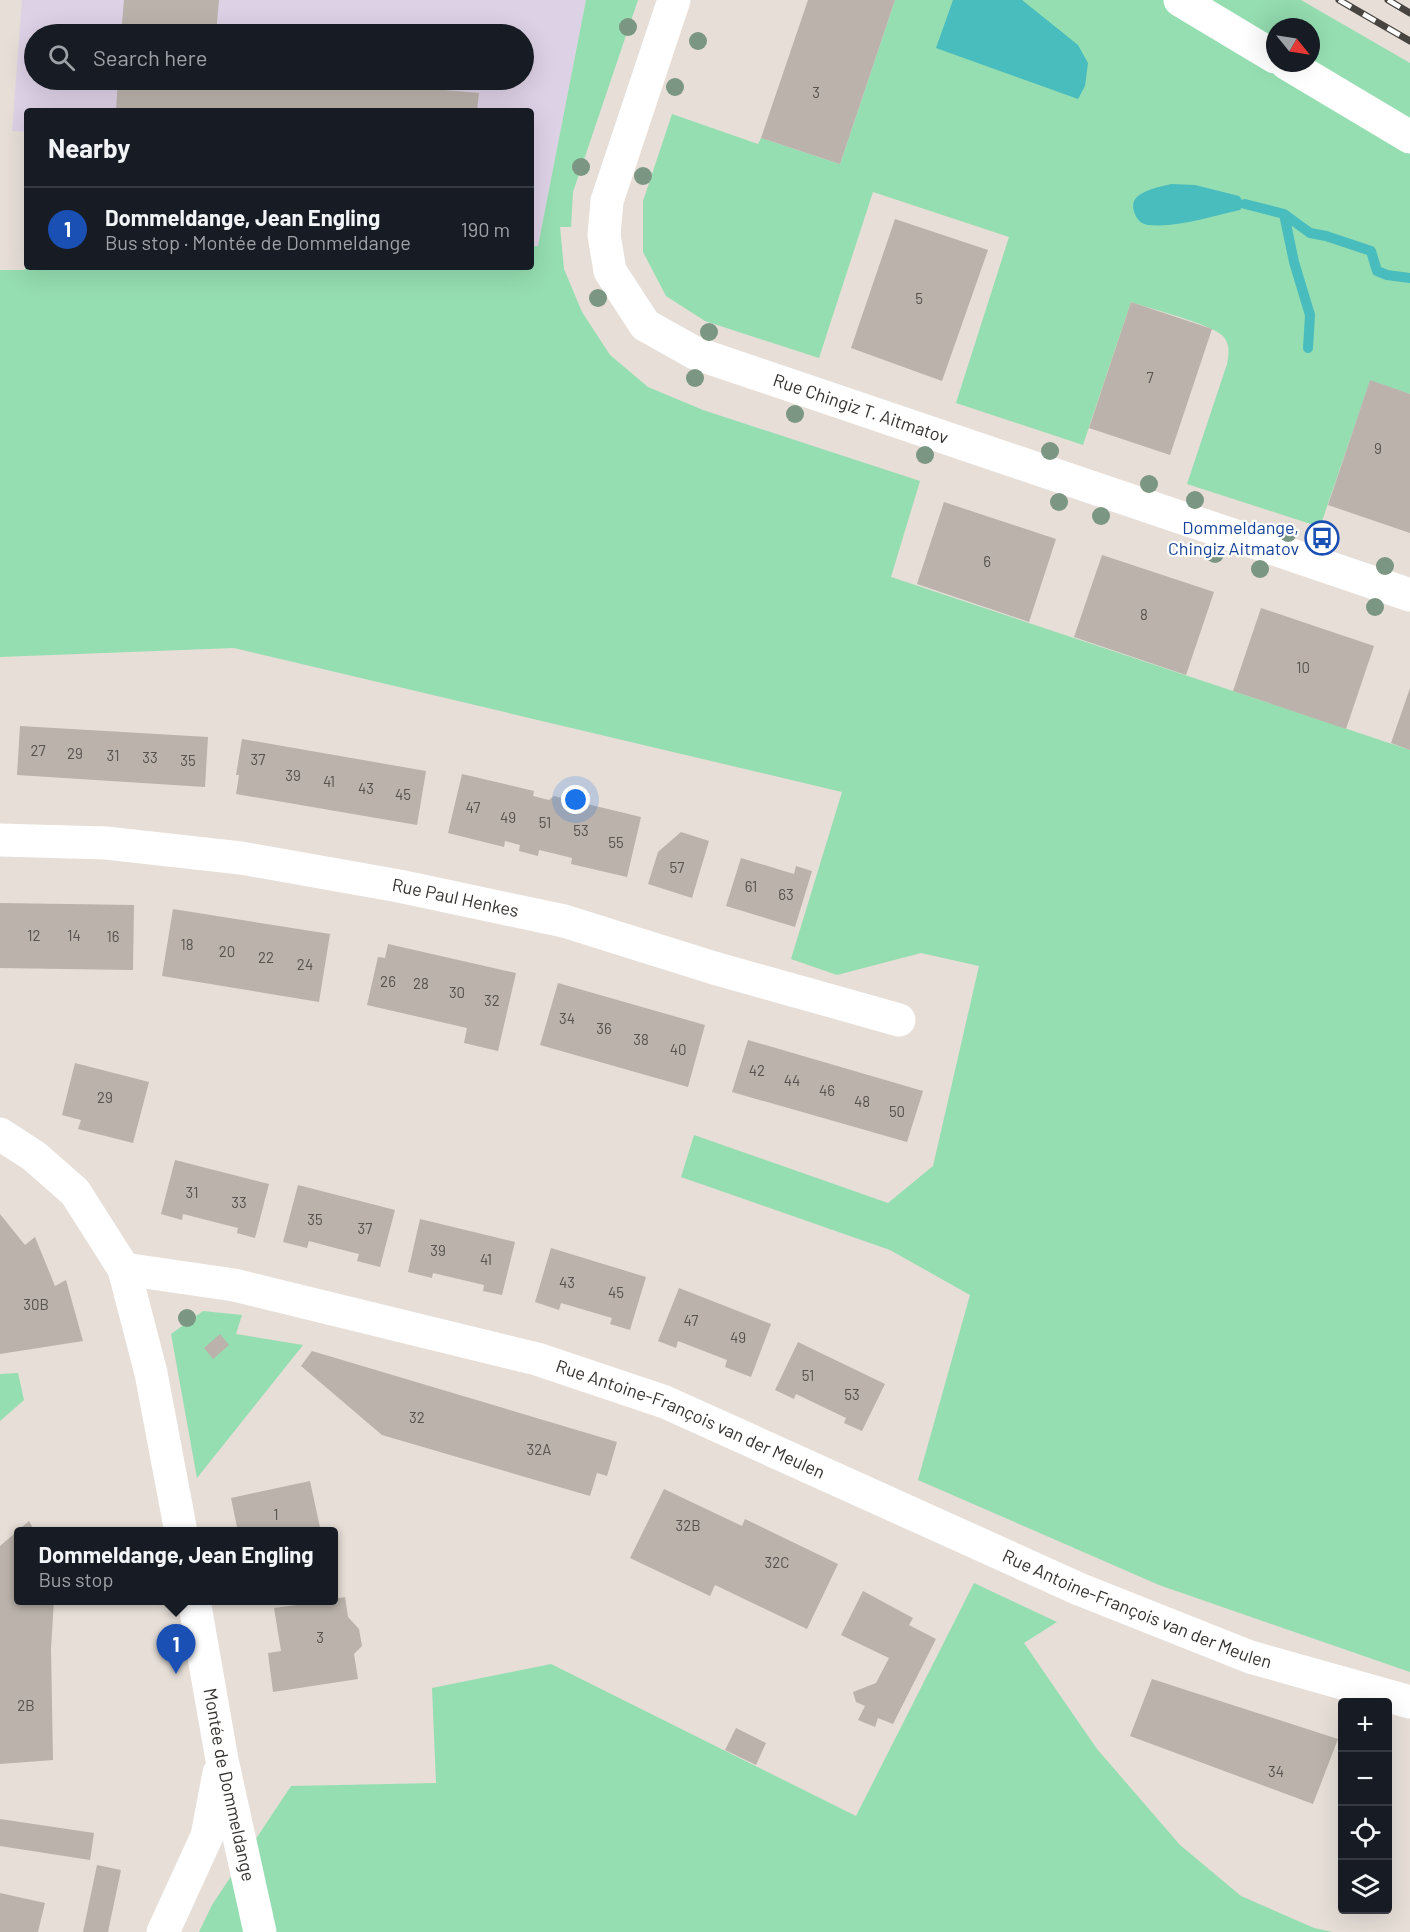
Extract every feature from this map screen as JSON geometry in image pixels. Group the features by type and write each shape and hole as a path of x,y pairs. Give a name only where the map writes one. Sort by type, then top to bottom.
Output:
{"street":[{"name":"Rue Chingiz T. Aitmatov","path":"674,0 607,201 604,235 610,271 645,325 695,353 1410,596"},
{"path":"1180,0 1266,52"},
{"path":"1301,72 1410,137"},
{"name":"Rue Paul Henkes","path":"0,840 106,843 241,858 399,886 564,921 714,968 899,1020"},
{"path":"0,1134 34,1156 75,1192 124,1269 151,1373 180,1527"},
{"name":"Rue Antoine-François van der Meulen","path":"124,1269 234,1285 537,1359 654,1398 1090,1593 1250,1657 1410,1702"},
{"name":"Montée de Dommeldange","path":"195,1605 222,1760 260,1932"},
{"path":"163,1932 207,1836 222,1760"}],"shaded area":[{"path":"22,0 586,0 538,246 534,246 534,108 24,108 24,132 12,131"}],"green space":[{"path":"586,0 638,0 573,192 571,227 560,227 564,269 582,312 610,355 648,387 703,410 920,481 891,577 1410,750 1410,1672 1159,1585 918,1480 970,1295 890,1250 681,1177 694,1135 888,1203 933,1166 979,966 921,953 837,975 791,959 842,792 234,648 0,657 0,270 534,270 534,246 538,246"},
{"path":"895,0 1301,0 1410,63 1410,394 1370,381 1320,527 1187,484 1227,364 1228,350 1226,340 1217,332 1180,317 1131,302 1083,445 956,403 1009,237 873,192 819,358 705,321 666,296 643,252 643,201 672,114 758,144 761,138 840,164"},
{"path":"203,1311 242,1315 236,1334 303,1345 197,1478 171,1334"},
{"path":"18,1373 24,1400 0,1421 0,1374"},
{"path":"974,1583 1057,1622 1024,1643 1097,1749 1180,1845 1241,1896 1314,1928 1333,1932 199,1932 212,1905 291,1786 436,1783 432,1688 551,1664 856,1816"}],"water":[{"path":"953,0 1022,0 1078,45 1088,63 1085,86 1078,99 936,48"},
{"path":"1171,184 1195,185 1239,196 1245,204 1240,210 1183,223 1148,225 1140,221 1133,207 1138,196 1151,189"}],"building":[{"path":"124,0 219,0 217,24 122,24"},
{"path":"808,0 895,0 840,164 761,138"},
{"path":"117,90 444,90 479,93 477,108 116,108"},
{"path":"895,219 988,250 942,381 851,348"},
{"path":"1131,302 1212,329 1170,455 1089,428"},
{"path":"1370,380 1410,394 1410,533 1328,505"},
{"path":"944,502 1056,539 1029,622 917,584"},
{"path":"1102,555 1214,592 1186,675 1074,637"},
{"path":"1261,608 1374,646 1346,729 1233,691"},
{"path":"1410,688 1410,750 1391,743"},
{"path":"20,726 208,737 205,787 17,775"},
{"path":"242,739 426,771 417,825 236,794 239,775 236,775"},
{"path":"462,774 534,791 533,796 549,800 554,796 641,817 627,877 571,864 572,858 556,854 539,850 538,856 519,851 520,845 505,841 504,847 448,833"},
{"path":"681,832 709,841 692,898 648,884 658,852"},
{"path":"741,858 794,874 796,866 812,871 795,927 726,906"},
{"path":"0,903 134,905 133,970 0,968"},
{"path":"173,909 330,934 319,1002 162,976"},
{"path":"388,944 516,973 498,1051 464,1043 467,1028 367,1005 378,957 385,958"},
{"path":"558,983 705,1025 688,1087 540,1045"},
{"path":"748,1040 923,1091 907,1142 732,1092"},
{"path":"75,1063 149,1082 133,1143 78,1129 81,1120 62,1115"},
{"path":"175,1160 269,1184 255,1238 237,1233 238,1228 183,1214 182,1220 161,1214"},
{"path":"298,1185 395,1210 380,1267 357,1261 359,1254 309,1241 307,1248 283,1242"},
{"path":"0,1214 25,1245 35,1237 55,1286 66,1280 83,1341 0,1354"},
{"path":"420,1219 515,1242 502,1295 483,1291 484,1285 433,1273 432,1278 408,1272"},
{"path":"551,1248 646,1277 630,1330 610,1324 612,1318 561,1303 559,1310 535,1302"},
{"path":"679,1288 771,1324 751,1377 725,1367 727,1360 678,1341 676,1348 658,1341"},
{"path":"220,1334 229,1345 213,1359 204,1348"},
{"path":"798,1342 885,1384 862,1431 844,1423 846,1418 796,1394 794,1399 775,1390"},
{"path":"312,1351 617,1442 607,1476 597,1473 590,1496 382,1435 301,1366"},
{"path":"310,1481 320,1527 237,1527 231,1498"},
{"path":"664,1489 742,1526 745,1519 838,1564 807,1629 715,1585 710,1596 630,1558"},
{"path":"29,1521 32,1527 22,1527"},
{"path":"14,1534 14,1605 54,1605 51,1649 53,1760 0,1764 0,1546"},
{"path":"863,1591 913,1618 909,1625 936,1639 893,1724 878,1718 875,1727 858,1720 865,1706 856,1702 853,1692 876,1683 889,1658 841,1635"},
{"path":"345,1597 348,1617 359,1629 362,1646 354,1654 358,1679 273,1692 268,1653 281,1651 274,1608 296,1605 338,1605 338,1598"},
{"path":"1152,1679 1338,1739 1313,1804 1130,1736"},
{"path":"736,1728 766,1743 756,1765 725,1750"},
{"path":"0,1819 94,1833 90,1860 0,1846"},
{"path":"97,1865 121,1870 108,1932 83,1932"},
{"path":"0,1893 45,1903 38,1932 0,1932"}],"waterway":[{"path":"1245,204 1284,214 1310,233 1371,251 1377,271 1387,275 1410,278"},
{"path":"1284,214 1294,262 1310,315 1308,348"}],"railway":[{"path":"1339,0 1410,41"},
{"path":"1388,0 1410,13"}],"place":[{"name":"Dommeldange, Chingiz Aitmatov","path":"1322,538"},
{"name":"Dommeldange, Jean Engling","path":"176,1674"}]}
